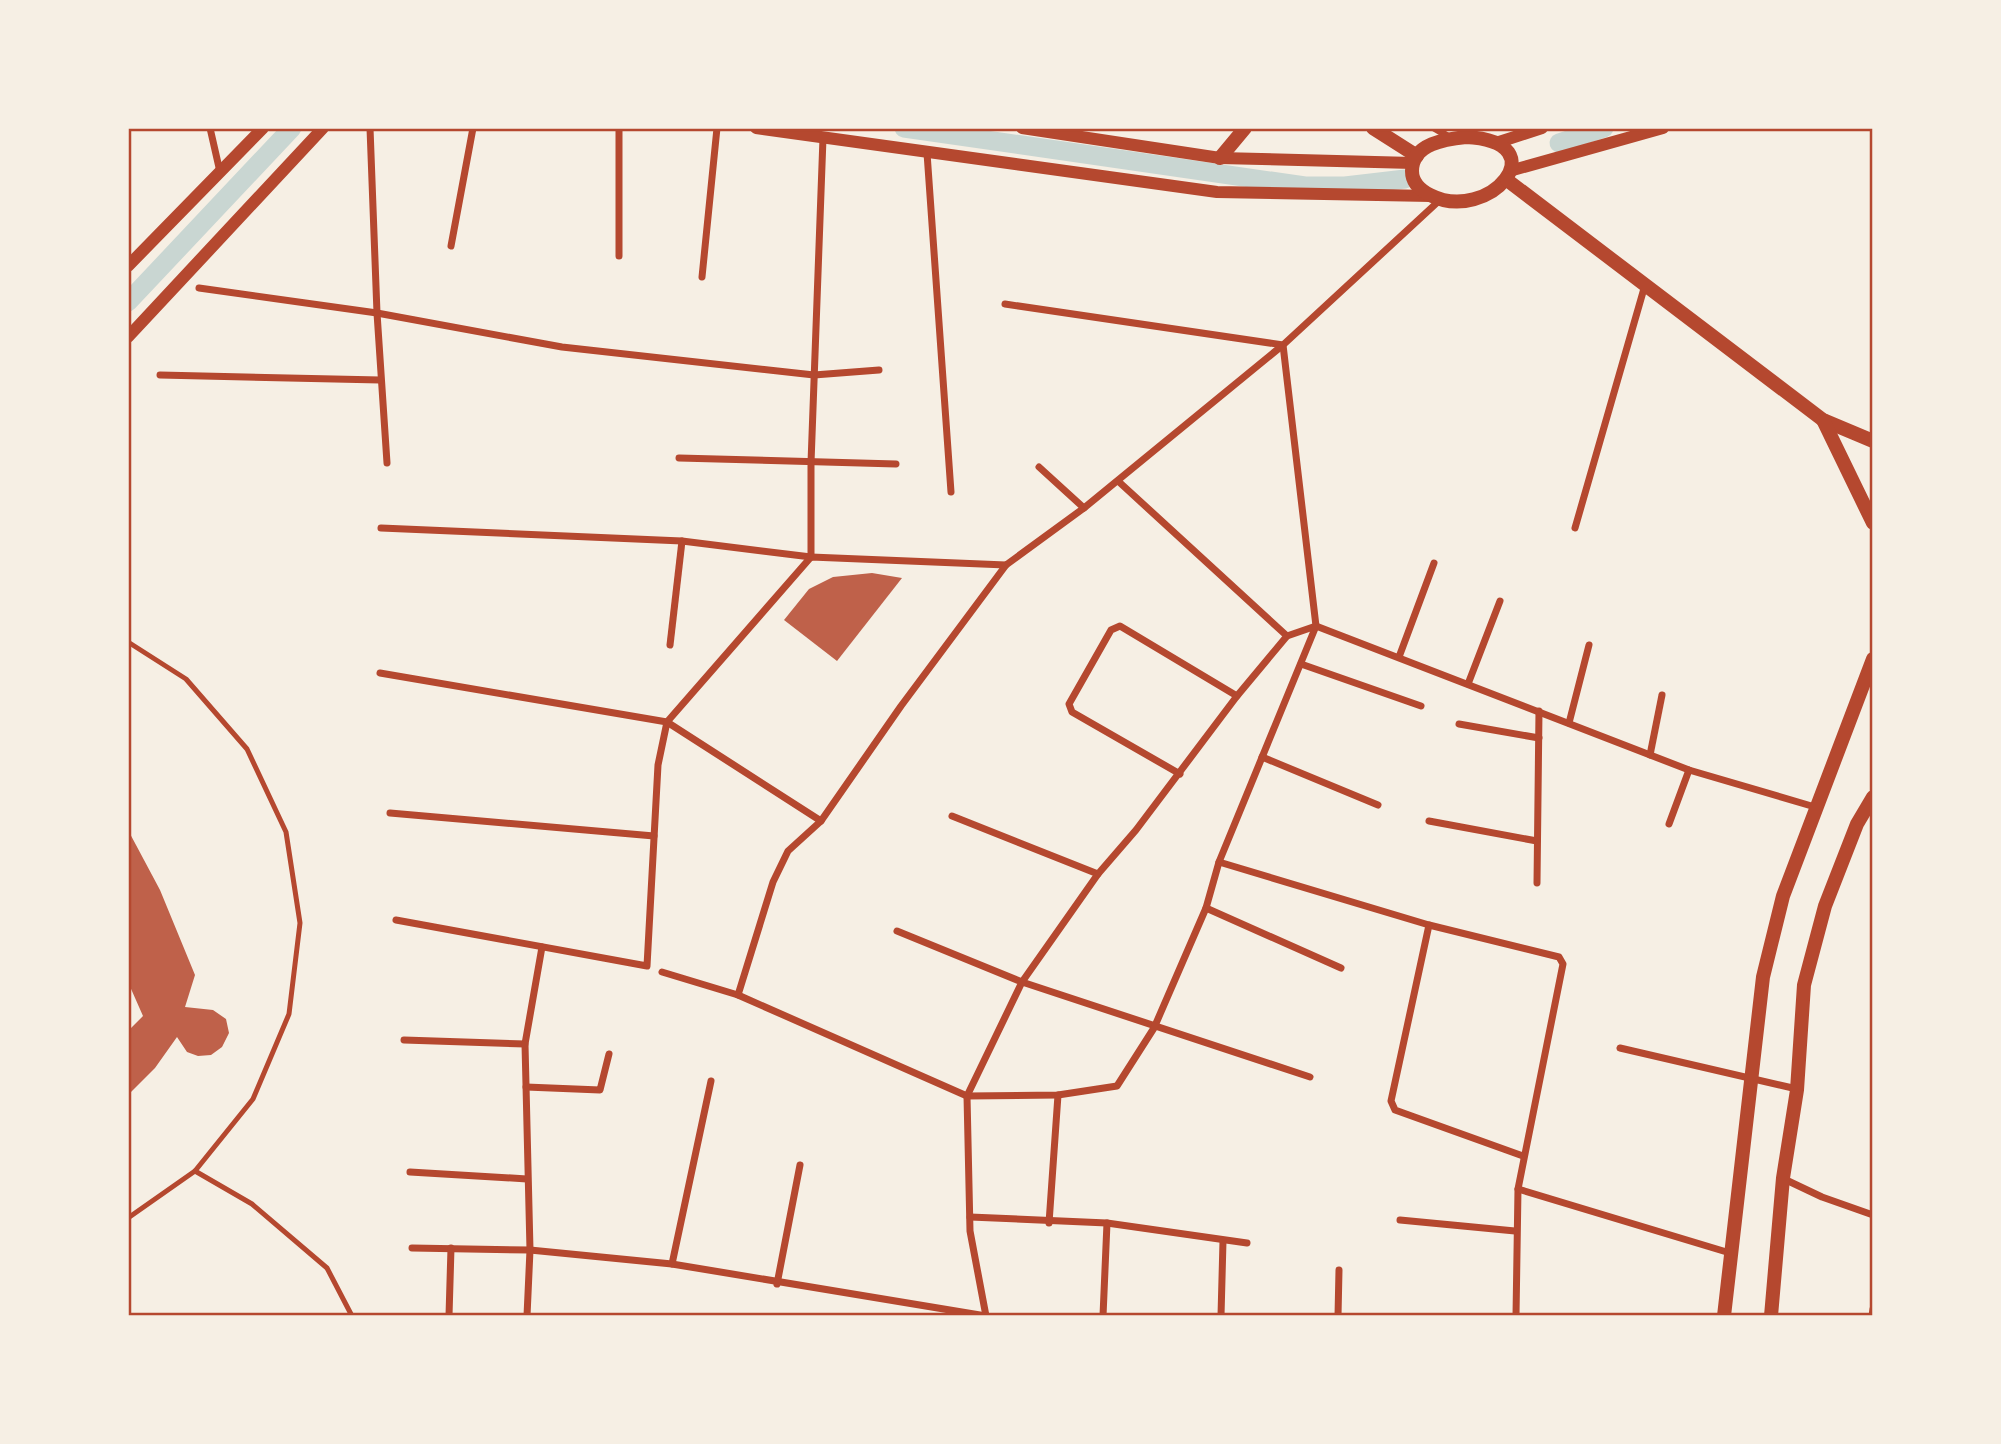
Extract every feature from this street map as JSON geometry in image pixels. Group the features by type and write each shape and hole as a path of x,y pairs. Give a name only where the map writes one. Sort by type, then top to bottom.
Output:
{"main road":[{"path":"1220,158 1245,128"},
{"path":"1373,128 1415,160"},
{"path":"1464,134 1499,142 1509,152 1510,175 1492,193 1475,199 1436,198 1417,186 1412,173 1415,160 1431,144 1464,134"},
{"path":"1510,175 1645,285 1823,420 1873,441"},
{"path":"1823,420 1873,523"},
{"path":"1724,1316 1763,977 1783,896 1873,659"},
{"path":"1771,1316 1783,1178 1797,1090 1804,985 1825,906 1857,824 1873,797"}],"street":[{"path":"210,128 220,172"},
{"path":"128,267 263,128"},
{"path":"128,337 323,128"},
{"path":"370,128 380,380 387,463"},
{"path":"451,246 473,128"},
{"path":"619,128 619,257"},
{"path":"702,277 717,128"},
{"path":"756,128 1217,192 1436,198"},
{"path":"1022,128 1220,158 1415,160"},
{"path":"1434,128 1464,134"},
{"path":"1499,142 1542,128"},
{"path":"1510,175 1663,128"},
{"path":"396,920 647,966 658,765 667,722 811,557 811,463 823,138"},
{"path":"927,153 951,492"},
{"path":"738,995 773,882 788,851 821,821 1006,565 1118,481 1283,345 1436,198"},
{"path":"1575,528 1645,285"},
{"path":"199,288 377,313 562,346 814,375 879,370"},
{"path":"1005,304 1283,345"},
{"path":"662,972 738,995 967,1096 1058,1095 1117,1086 1154,1028 1206,908 1219,862 1316,626 1283,345"},
{"path":"160,375 380,380"},
{"path":"679,458 896,464"},
{"path":"1039,467 1084,508"},
{"path":"1118,481 1287,636"},
{"path":"381,528 682,541 811,557 1006,565"},
{"path":"670,645 682,541"},
{"path":"1399,657 1434,563"},
{"path":"1468,684 1500,601"},
{"path":"1180,774 1072,712 1069,704 1111,630 1120,626 1237,696"},
{"path":"411,1248 530,1250 672,1264 778,1284 986,1316 970,1217 967,1096 1022,982 1098,874 1287,636 1316,626 1689,770 1815,807"},
{"path":"1569,723 1588,645"},
{"path":"1301,664 1421,706"},
{"path":"380,673 667,722 821,821"},
{"path":"1650,755 1662,695"},
{"path":"1537,883 1539,711"},
{"path":"1459,724 1539,738"},
{"path":"1262,757 1378,805"},
{"path":"1669,824 1689,770"},
{"path":"390,813 654,836"},
{"path":"952,816 1098,874"},
{"path":"1429,821 1537,841"},
{"path":"1219,862 1429,925 1559,957 1563,964 1522,1156 1518,1189 1515,1231 1516,1316"},
{"path":"1206,908 1341,968"},
{"path":"1429,925 1391,1101 1395,1110 1522,1156"},
{"path":"897,931 1022,982 1154,1028 1310,1077"},
{"path":"527,1316 530,1250 525,1044 542,947"},
{"path":"404,1040 525,1044"},
{"path":"1620,1048 1797,1090"},
{"path":"526,1087 600,1090 608,1054"},
{"path":"672,1264 711,1081"},
{"path":"1049,1223 1058,1095"},
{"path":"778,1284 800,1165"},
{"path":"410,1172 527,1179"},
{"path":"1783,1178 1822,1198 1873,1215"},
{"path":"1518,1189 1730,1253"},
{"path":"970,1217 1049,1223 1107,1223 1247,1243"},
{"path":"1400,1220 1515,1231"},
{"path":"1103,1316 1107,1223"},
{"path":"1221,1316 1223,1241"},
{"path":"449,1316 451,1248"},
{"path":"1338,1316 1339,1270"},
{"path":"1872,1316 1873,1309"}],"lane":[{"path":"128,642 186,679 247,749 286,832 300,923 289,1014 253,1099 195,1171 128,1217"},
{"path":"195,1171 252,1204 327,1268 352,1316"}],"building":[{"path":"872,573 902,578 837,661 784,620 809,589 833,577"},
{"path":"128,830 160,890 195,975 185,1007 213,1010 226,1019 229,1033 222,1047 211,1055 198,1056 187,1052 177,1037 155,1068 128,1095 128,1031 143,1016 128,982"}],"waterway":[{"path":"128,302 292,128"},
{"path":"904,128 1305,186 1345,186 1405,179"},
{"path":"1559,143 1604,128"}]}
